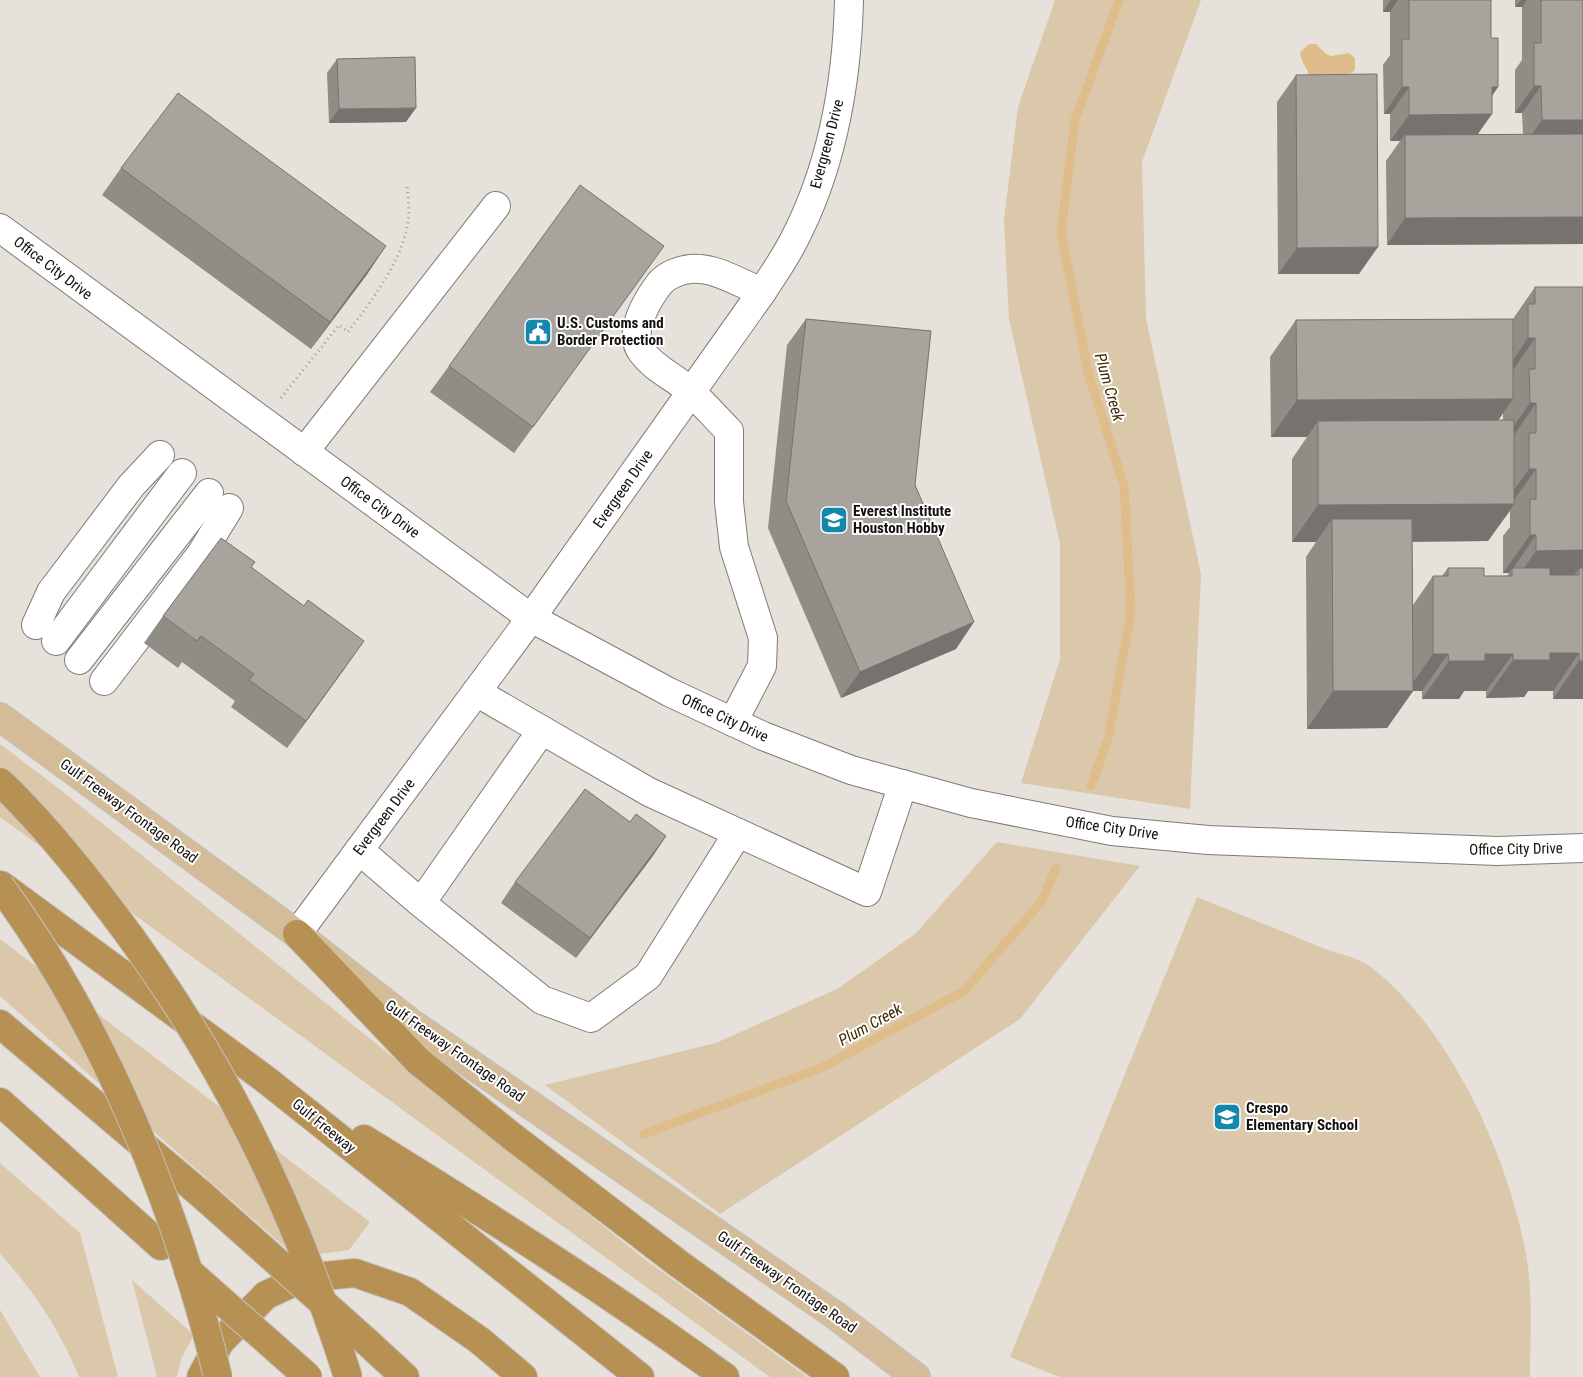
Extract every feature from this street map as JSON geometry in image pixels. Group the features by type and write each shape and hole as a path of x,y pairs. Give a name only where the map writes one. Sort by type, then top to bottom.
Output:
{"highway":[{"path":"0,782 41,824 131,937 175,1000 221,1076 272,1174 312,1270 348,1377"},
{"path":"0,885 46,952 108,1067 172,1222 205,1325 218,1377"},
{"name":"Gulf Freeway","path":"0,885 264,1079 640,1377"},
{"path":"297,934 418,1061 553,1168 835,1377"},
{"path":"0,1024 202,1195 405,1377"},
{"path":"264,1079 498,1222 586,1279 726,1377"},
{"path":"0,1102 308,1377"},
{"path":"201,1377 220,1342 266,1295 303,1278 355,1274 410,1292 479,1340 523,1377"}],"main road":[{"name":"Gulf Freeway Frontage Road","path":"0,716 297,934 410,1022 836,1315 916,1377"}],"street":[{"name":"Evergreen Drive","path":"297,934 532,618 762,292 794,240 822,175 840,101 848,34 849,0"},
{"path":"304,452 496,206"},
{"name":"Office City Drive","path":"0,228 262,422 532,618 668,692 763,736 851,770 971,803 1112,831 1208,840 1496,851 1583,848"},
{"path":"733,722 762,666 763,638 734,547 729,502 729,431 692,392 653,364 640,351 636,331 644,312 661,282 678,271 692,268 713,272 762,292"},
{"path":"69,652 195,482 69,652"},
{"path":"476,692 649,792 867,892 903,784"},
{"path":"421,903 542,730"},
{"path":"359,850 421,903 542,1000 591,1018 648,976 738,833"}],"path":[{"path":"262,422 339,325 348,332 383,285 400,251 408,222 407,184"}],"shaded area":[{"path":"1055,0 1201,0 1142,162 1146,319 1201,574 1190,809 1021,783 1060,659 1060,544 1009,319 1004,220 1018,107"},
{"path":"1309,44 1316,44 1326,54 1331,56 1349,53 1355,58 1355,70 1346,76 1310,80 1300,52"},
{"path":"0,744 53,784 643,1258 807,1377 770,1377 0,817"},
{"path":"997,842 1140,866 1020,1019 720,1214 545,1085 716,1043 837,989 915,934"},
{"path":"1197,897 1367,965 1401,995 1428,1026 1474,1100 1507,1181 1519,1222 1527,1260 1530,1289 1530,1377 1059,1377 1010,1357"},
{"path":"0,939 370,1222 349,1250 296,1257 0,996"},
{"path":"0,1163 80,1233 118,1377 79,1377 64,1344 35,1296 0,1254"},
{"path":"132,1280 194,1335 181,1359 177,1377 157,1377"},
{"path":"0,1310 40,1377 0,1377"}],"building":[{"path":"1409,0 1491,0 1491,38 1498,38 1498,87 1492,87 1492,114 1409,115 1409,87 1402,87 1402,39 1409,39"},
{"path":"1541,0 1583,0 1583,120 1542,120 1541,86 1534,86 1534,43 1541,43"},
{"path":"415,57 416,108 339,109 337,59"},
{"path":"1377,74 1378,247 1297,248 1296,75"},
{"path":"178,93 386,246 330,322 121,168"},
{"path":"1583,134 1583,217 1405,218 1405,135"},
{"name":"U.S. Customs and Border Protection","path":"580,185 664,246 533,427 449,366"},
{"path":"1535,287 1583,287 1583,550 1536,551 1536,535 1530,535 1530,499 1536,499 1536,469 1529,469 1529,433 1536,433 1536,403 1530,403 1529,369 1535,369 1535,338 1528,338 1528,304 1535,304"},
{"name":"Everest Institute Houston Hobby","path":"806,319 931,331 915,485 974,622 860,672 786,501"},
{"path":"1513,319 1513,399 1297,400 1296,320"},
{"path":"1514,420 1514,504 1318,505 1318,421"},
{"path":"1332,519 1412,519 1413,691 1333,691"},
{"path":"221,538 255,562 251,567 304,606 308,600 364,641 306,721 249,680 254,674 201,636 197,641 163,616"},
{"path":"1448,568 1484,568 1484,576 1512,576 1512,568 1550,568 1550,575 1579,575 1579,568 1583,568 1583,661 1579,661 1579,653 1550,653 1550,660 1513,660 1513,654 1485,654 1485,661 1449,661 1448,654 1433,654 1433,576 1448,576"},
{"path":"585,789 630,822 636,814 666,836 590,938 515,882"}],"waterway":[{"name":"Plum Creek","path":"1091,786 1108,739 1131,612 1124,486 1088,372 1061,232 1075,120 1119,0"},
{"name":"Plum Creek","path":"644,1134 821,1068 964,991 1042,901 1056,868"}],"place":[{"name":"U.S. Customs and Border Protection","path":"538,332"},
{"name":"Everest Institute Houston Hobby","path":"834,520"},
{"name":"Crespo Elementary School","path":"1227,1117"}]}
